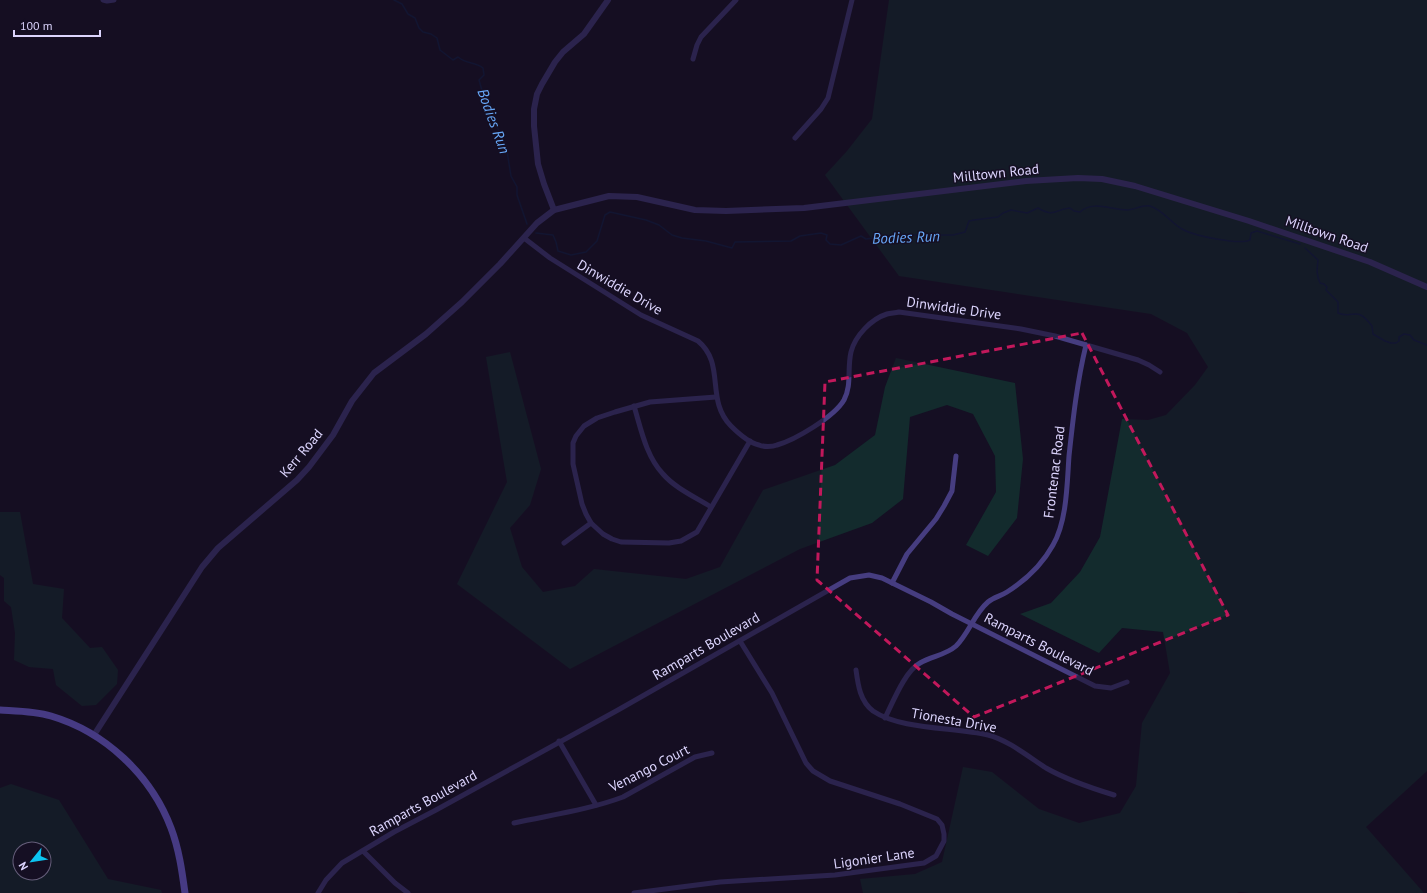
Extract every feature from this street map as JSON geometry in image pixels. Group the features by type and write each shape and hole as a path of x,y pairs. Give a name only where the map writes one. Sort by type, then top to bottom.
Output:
{"main road":[{"path":"0,710 30,711 51,716 94,735 119,753 146,781 165,812 177,846 185,893"}],"street":[{"path":"103,0 114,0"},
{"path":"554,210 538,164 534,126 534,109 542,84 555,62 563,52 584,34 608,0"},
{"path":"694,59 696,45 701,37 736,0"},
{"path":"795,138 821,109 828,98 852,0"},
{"name":"Milltown Road","path":"554,210 609,196 637,196 695,210 726,211 804,208 1026,180 1096,178 1135,186 1249,221 1370,262 1427,287"},
{"name":"Kerr Road","path":"94,735 202,567 218,548 297,480 309,467 333,435 358,393 374,373 426,334 462,302 500,264 537,223 554,210"},
{"name":"Dinwiddie Drive","path":"524,238 550,258 641,315 698,341 704,346 712,359 716,397 721,411 731,426 750,441 758,445 775,446 787,441 826,419 836,411 844,399 849,386 851,352 858,338 865,328 886,314 899,312 1020,329 1055,336 1138,360 1160,372"},
{"name":"Frontenac Road","path":"885,718 913,668 921,662 950,650 956,645 988,603 1006,593 1031,575 1043,562 1054,544 1060,526 1065,501 1074,411 1080,367 1086,346"},
{"path":"716,397 650,402 598,418 584,426 576,436 573,443 573,464 582,504 591,523 603,534 621,542 669,543 681,541 697,532 750,441"},
{"path":"634,406 651,455 663,474 675,484 711,507"},
{"path":"892,583 907,554 936,519 952,491 956,456"},
{"path":"564,542 591,523"},
{"name":"Ramparts Boulevard","path":"318,893 326,880 342,863 363,850 559,742 850,578 869,575 882,578 1094,686 1111,688 1127,682"},
{"name":"Ligonier Lane","path":"634,893 720,882 835,876 924,863 936,856 944,841 942,825 937,819 900,804 830,781 813,772 806,763 772,693 740,640"},
{"name":"Tionesta Drive","path":"856,670 858,690 867,705 885,718 898,723 973,732 990,736 1002,741 1048,769 1076,782 1114,794"},
{"name":"Venango Court","path":"559,742 596,805"},
{"name":"Venango Court","path":"514,823 566,813 623,797 695,757 712,753"},
{"path":"363,850 395,883 408,893"}],"highlighted area":[{"path":"1082,333 1228,615 974,717 817,580 825,382"}],"green space":[{"path":"889,0 1427,0 1427,771 1366,827 1424,893 863,893 860,879 915,874 942,862 963,767 992,772 1039,809 1079,823 1120,813 1136,786 1142,723 1170,673 1163,632 1122,628 1099,653 1020,614 1051,603 1080,572 1100,537 1122,419 1148,420 1166,415 1195,385 1208,367 1187,333 1151,314 899,276 825,175 847,151 872,119"},
{"path":"510,352 541,469 530,505 510,528 522,567 543,592 575,586 594,569 686,579 720,567 763,490 835,465 875,435 885,387 896,358 1015,383 1023,459 1017,518 988,556 966,545 996,492 995,456 973,414 947,405 910,417 903,499 872,523 800,549 570,669 457,584 507,482 486,357"},
{"path":"0,512 20,512 33,584 64,589 62,618 90,648 102,647 118,670 117,684 96,705 82,706 56,685 53,669 29,667 14,660 15,633 11,607 4,601 4,578 0,575"},
{"path":"11,784 59,800 108,879 161,890 162,893 0,893 0,788"}],"waterway":[{"name":"Bodies Run","path":"394,0 402,4 408,14 415,18 419,28 423,32 431,34 437,38 440,50 453,60 458,57 465,61 477,64 483,68 484,75 479,80 483,94 489,100 498,129 506,145 511,176 517,187 517,195 527,224"},
{"name":"Bodies Run","path":"536,233 553,235 558,251 571,255 586,252 597,241 605,215 610,212 646,220 659,225 672,235 682,238 706,241 732,248 735,242 791,241 800,236 821,233 827,235 826,240 830,244 841,245 861,236 866,239 894,235 953,235 965,232 969,221 998,217 1011,210 1027,213 1038,208 1052,213 1070,208 1074,211 1080,212 1085,208 1096,206 1121,210 1133,209 1141,206 1150,206 1159,210 1182,229 1206,237 1227,241 1244,241 1250,240 1251,233 1257,231 1300,244"},
{"name":"Bodies Run","path":"1305,248 1318,260 1317,272 1320,283 1327,287 1326,290 1338,302 1338,313 1344,315 1358,314 1362,316 1372,326 1373,334 1385,341 1396,343 1399,341 1399,337 1404,334 1410,335 1414,340 1427,345"}]}
